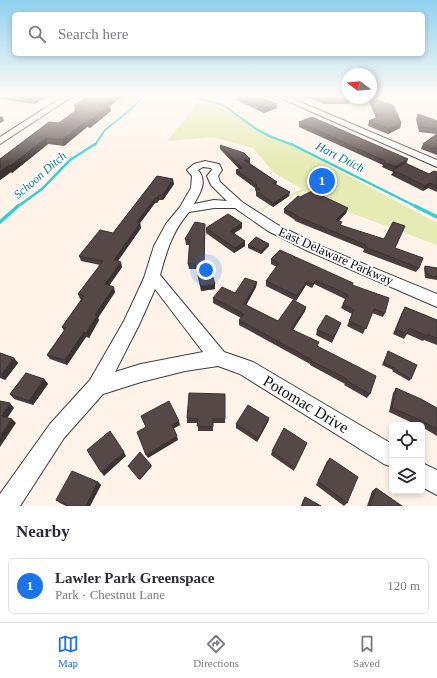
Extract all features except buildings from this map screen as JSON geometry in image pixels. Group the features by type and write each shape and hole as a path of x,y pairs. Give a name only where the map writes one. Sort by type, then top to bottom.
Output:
{"street":[{"path":"0,141 32,120"},
{"path":"337,120 437,164"},
{"name":"East Delaware Parkway","path":"185,209 197,188 197,176 192,170 197,165 205,163 215,166 217,170 212,176 215,183 238,205 273,228 313,248 437,301"},
{"path":"6,506 57,431 97,387 131,325 153,276 161,246 172,224 185,209 214,204 238,205"},
{"path":"153,276 218,358"},
{"name":"Potomac Drive","path":"97,387 141,373 185,363 218,358 246,368 389,454"},
{"path":"425,476 437,483"}],"green space":[{"path":"184,120 243,120 437,223 437,245 335,207 304,191 259,211 258,210 302,189 273,172 253,148 213,137 167,141"}],"waterway":[{"name":"Schoon Ditch","path":"95,145 105,130 118,120"},
{"name":"Hart Dtich","path":"243,120 269,136 293,145"},
{"name":"Schoon Ditch","path":"17,207 42,189 70,160 95,144"},
{"name":"Hart Dtich","path":"293,145 437,217"},
{"name":"Schoon Ditch","path":"0,222 18,206"}],"place":[{"name":"Lawler Park Greenspace","path":"322,181"}]}
